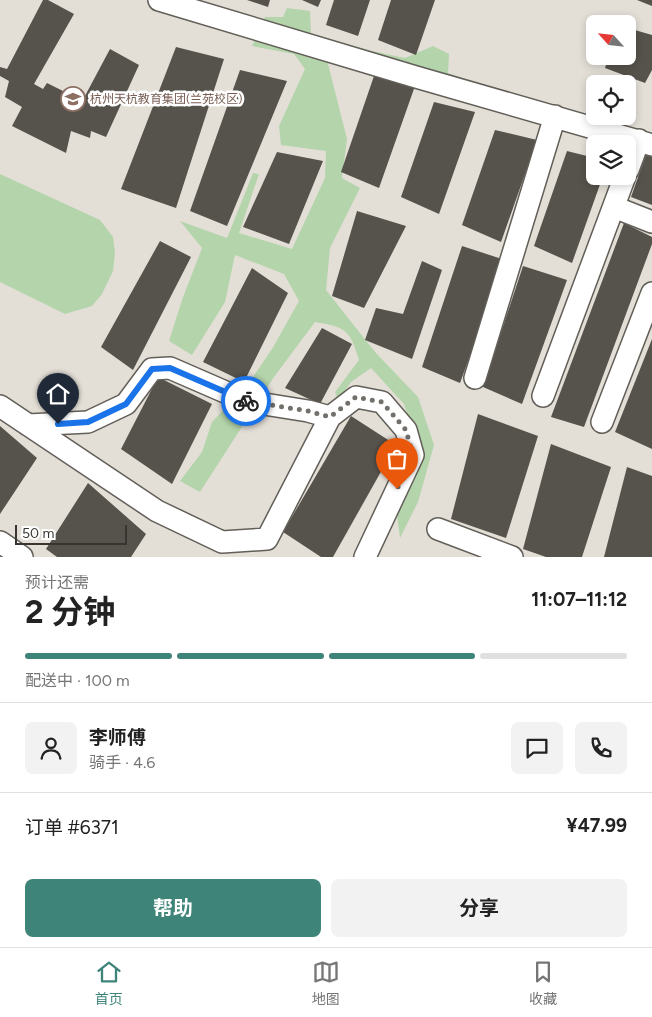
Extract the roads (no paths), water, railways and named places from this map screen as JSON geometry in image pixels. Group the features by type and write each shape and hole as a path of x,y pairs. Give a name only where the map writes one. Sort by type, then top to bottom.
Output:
{"street":[{"path":"159,0 416,77 645,142 636,157"},
{"path":"475,378 555,116"},
{"path":"543,396 622,185"},
{"path":"614,207 652,222"},
{"path":"602,422 647,323 652,293"},
{"path":"28,425 88,422 126,404 152,369 170,368 246,401 308,411 330,417"},
{"path":"255,557 267,539 330,417 356,397 382,402 406,430 413,456 365,557"},
{"path":"0,406 157,511 222,542 267,539"},
{"path":"438,529 512,557"},
{"path":"0,542 22,557"}],"place":[{"name":"杭州天杭教育集团(兰苑校区)","path":"73,99"}]}
